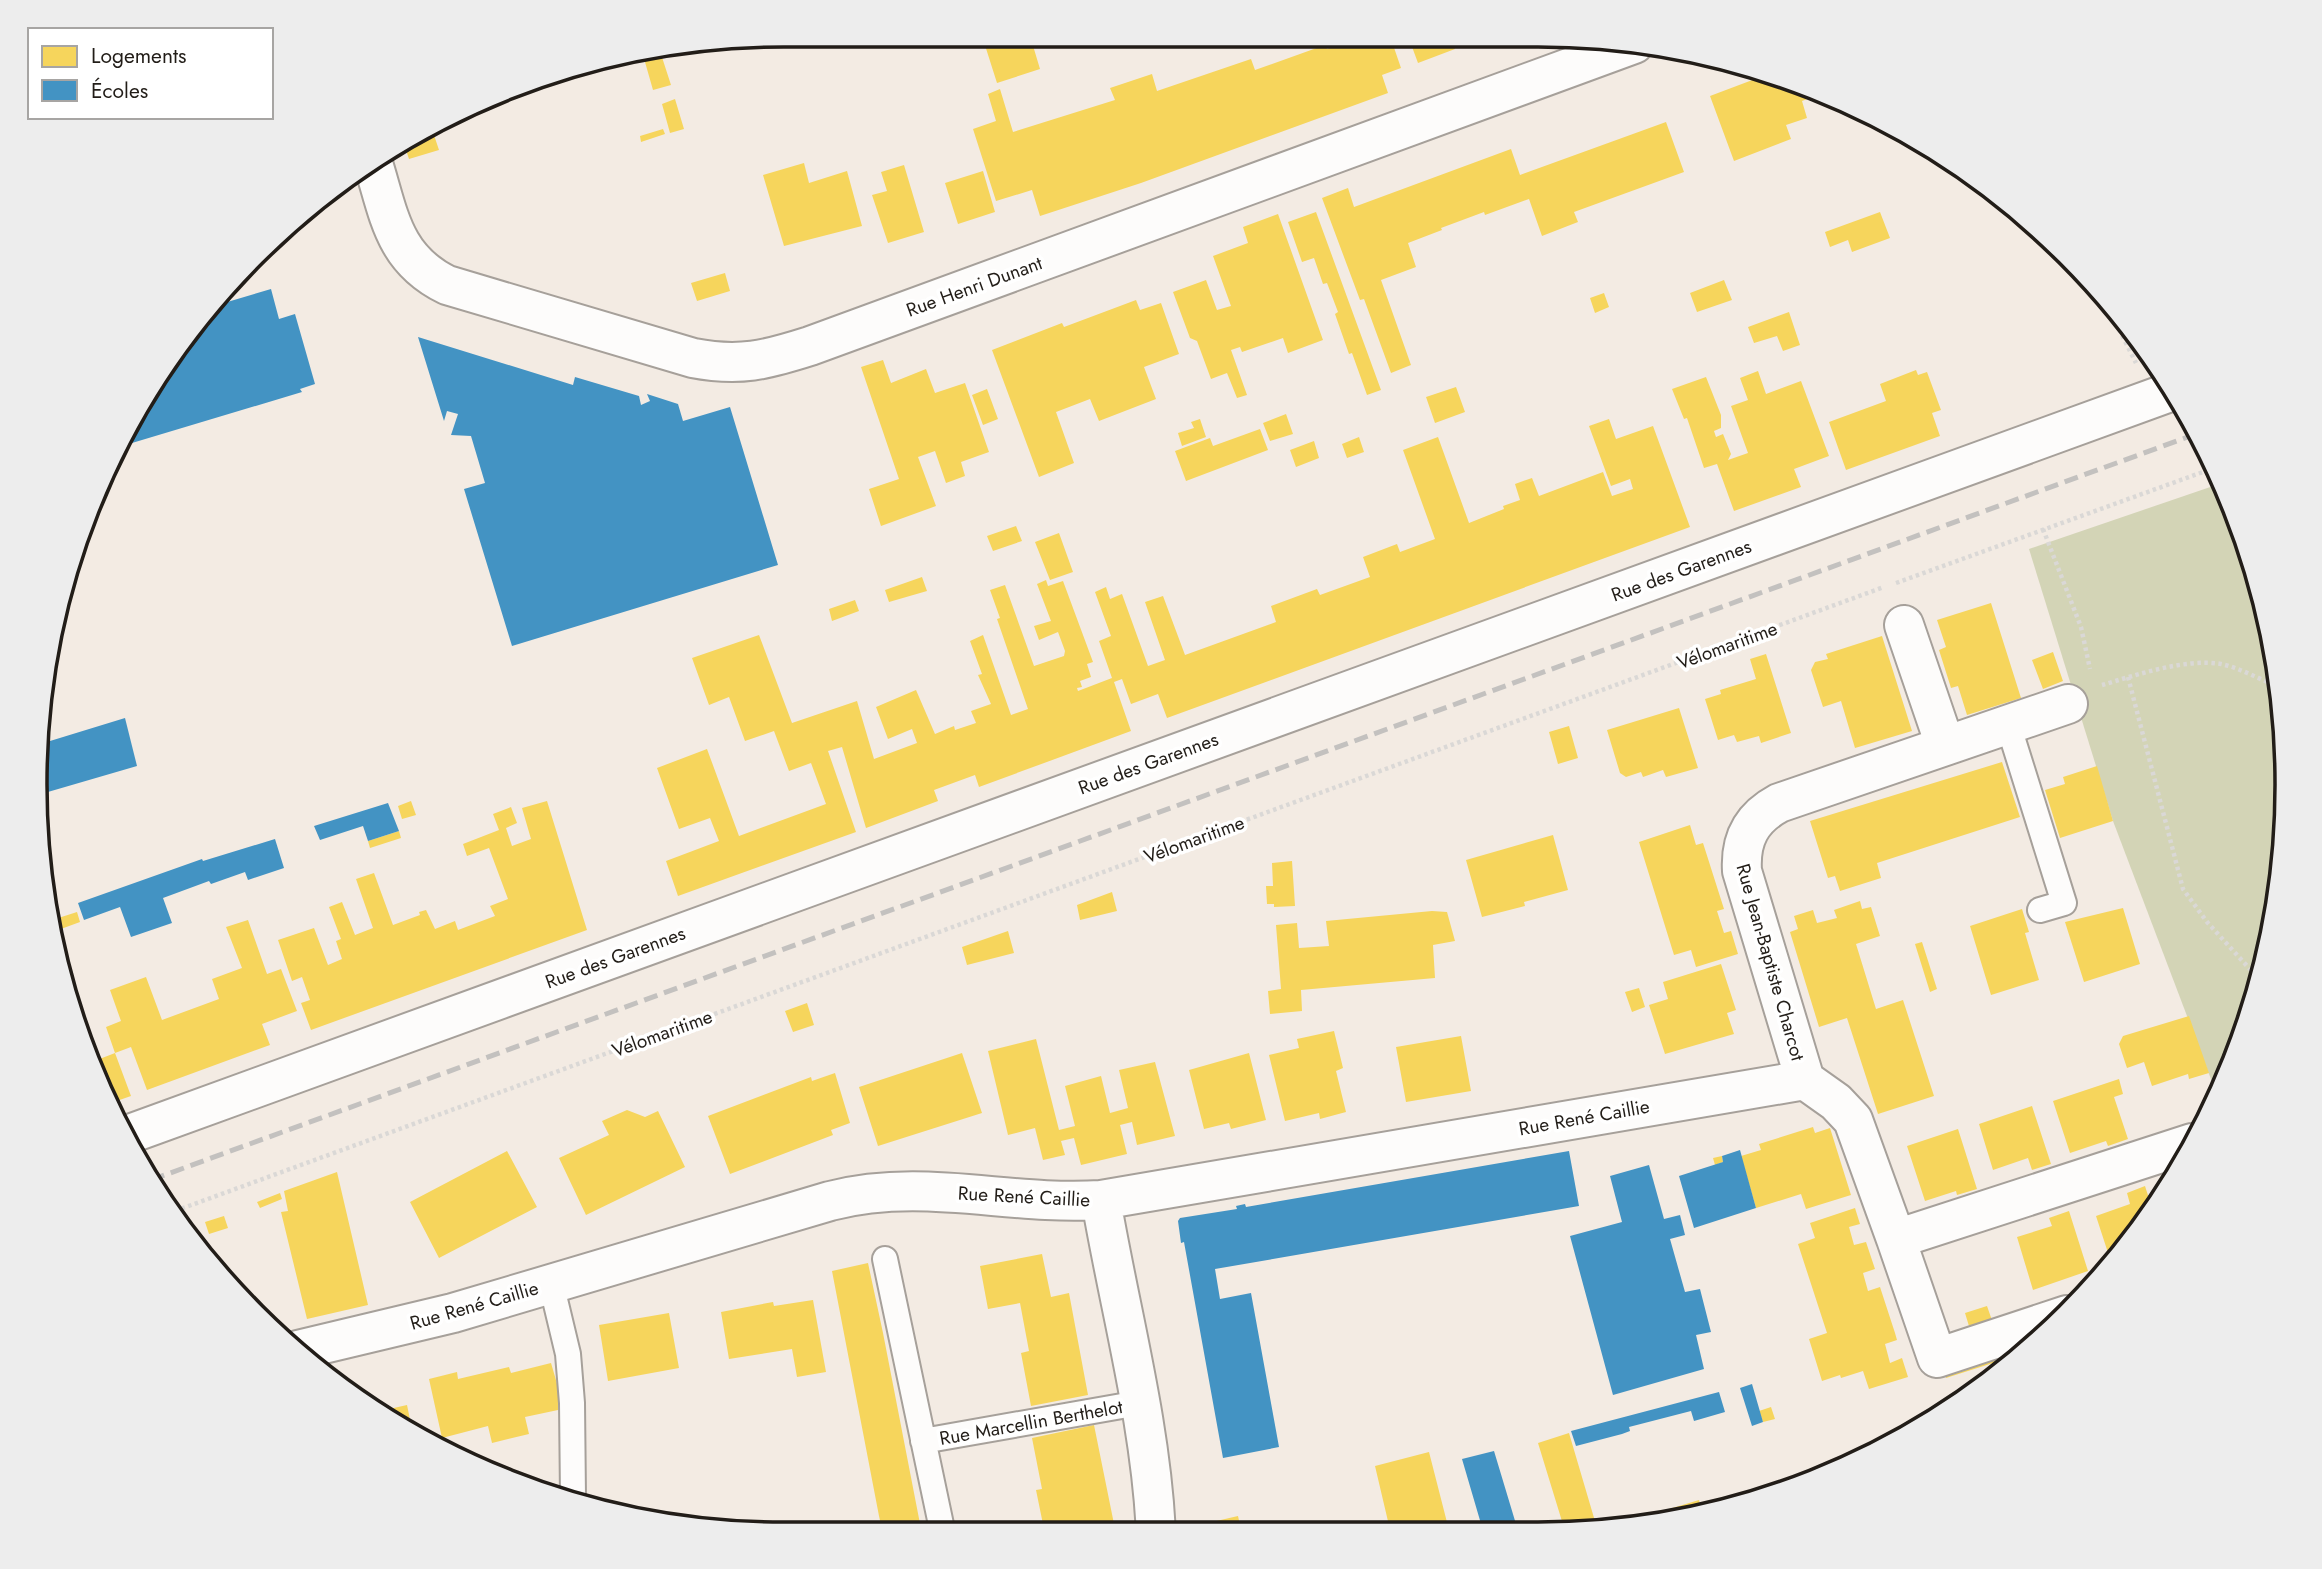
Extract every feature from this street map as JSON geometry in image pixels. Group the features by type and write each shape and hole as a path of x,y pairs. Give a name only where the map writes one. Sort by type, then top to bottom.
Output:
{"street":[{"name":"Rue Henri Dunant","path":"375,171 399,244 419,268 447,285 693,358 716,362 753,362 810,346 1613,52"},
{"name":"Rue des Garennes","path":"135,1132 2163,395"},
{"path":"1904,625 1945,745"},
{"name":"Rue Jean-Baptiste Charcot","path":"2040,1324 1937,1358 1853,1120 1836,1102 1804,1080 1742,871 1741,850 1746,834 1759,816 1779,803 2008,724 2082,695"},
{"name":"Rue René Caillie","path":"309,1347 453,1313 830,1201 869,1192 943,1191 1061,1201 1101,1200 1804,1080"},
{"path":"1896,1239 2179,1147"},
{"name":"Rue Marcellin Berthelot","path":"1101,1200 1139,1403 1155,1522"}],"lane":[{"path":"2008,724 2064,903 2040,910"},
{"name":"Rue Marcellin Berthelot","path":"885,1259 940,1522"},
{"path":"551,1283 568,1354 572,1403 573,1491"},
{"name":"Rue Marcellin Berthelot","path":"923,1441 1139,1403"}],"path":[{"path":"2149,372 2163,395"},
{"name":"Vélomaritime","path":"182,1209 2205,471"},
{"path":"2043,529 2081,627 2082,695 2128,677 2204,663 2222,665 2267,682"},
{"path":"2128,677 2183,889 2207,922 2251,970"}],"green space":[{"path":"2212,486 2236,548 2261,641 2268,688 2275,784 2273,833 2261,928 2250,975 2236,1021 2212,1082 2113,821 2029,549"}],"building: Logements":[{"path":"986,47 1033,47 1040,69 997,83"},
{"path":"1319,47 1394,47 1401,68 1382,75 1388,93 1141,183 1040,216 1032,190 996,201 973,129 996,121 988,94 1000,89 1013,132 1115,100 1110,88 1152,74 1157,91 1251,59 1255,70"},
{"path":"1412,47 1454,47 1455,49 1418,63"},
{"path":"662,58 671,85 653,90 645,60"},
{"path":"1753,80 1808,99 1802,101 1807,118 1786,125 1791,139 1734,161 1710,96"},
{"path":"675,99 684,129 670,133 662,104"},
{"path":"1666,122 1684,172 1574,212 1578,222 1542,236 1529,199 1485,215 1484,212 1408,243 1416,267 1381,280 1411,365 1391,373 1322,198 1348,188 1354,207 1511,149 1520,175"},
{"path":"663,129 665,134 641,142 640,136"},
{"path":"434,136 439,150 409,159 407,152"},
{"path":"804,163 809,183 847,171 862,226 784,246 763,175"},
{"path":"904,165 924,232 888,243 872,195 887,191 881,172"},
{"path":"983,171 995,212 958,224 945,183"},
{"path":"1316,212 1381,390 1367,395 1352,353 1349,354 1327,283 1323,284 1314,258 1302,262 1288,222"},
{"path":"1880,212 1890,238 1852,252 1848,240 1830,247 1825,232"},
{"path":"1278,214 1323,340 1288,353 1283,338 1242,352 1240,347 1231,350 1247,395 1237,398 1227,373 1211,379 1197,341 1190,338 1173,292 1206,280 1217,310 1231,306 1213,256 1248,243 1243,227"},
{"path":"725,273 730,291 697,301 691,283"},
{"path":"1724,280 1732,300 1697,312 1690,293"},
{"path":"1604,293 1609,307 1595,313 1590,298"},
{"path":"1136,300 1140,310 1161,303 1179,354 1144,367 1156,399 1099,421 1090,399 1056,412 1074,463 1039,477 992,350 1062,323 1064,327"},
{"path":"1789,312 1800,345 1783,351 1777,336 1754,343 1748,327"},
{"path":"883,360 891,383 926,369 935,393 965,383 989,452 961,462 965,476 946,483 935,451 918,457 936,506 881,526 869,489 899,479 861,367"},
{"path":"1916,370 1918,375 1927,372 1941,410 1932,413 1940,436 1846,470 1829,422 1886,401 1880,384"},
{"path":"1758,371 1766,394 1801,381 1829,456 1794,469 1801,487 1734,511 1717,464 1704,468 1687,418 1684,419 1672,389 1706,377 1721,415 1721,428 1714,431 1716,437 1723,434 1731,454 1728,460 1748,453 1731,406 1748,400 1740,378"},
{"path":"1456,387 1465,412 1435,423 1426,397"},
{"path":"987,389 998,419 983,425 972,395"},
{"path":"1286,414 1293,434 1270,441 1263,423"},
{"path":"1200,419 1206,437 1182,446 1178,433 1194,428 1191,422"},
{"path":"1609,419 1616,439 1653,426 1690,527 1167,718 1158,694 1131,704 1122,679 1114,682 1131,731 979,787 975,775 934,790 938,801 866,828 842,747 828,751 856,832 678,896 666,861 719,841 710,818 679,829 657,768 707,749 739,836 826,804 811,763 789,771 774,731 745,741 729,697 709,705 692,658 759,635 792,723 857,701 874,759 917,743 912,729 888,739 876,707 916,690 935,734 954,726 955,730 976,723 971,711 991,704 978,675 982,674 970,641 983,635 1011,715 1028,709 997,619 1000,618 990,590 1005,585 1034,666 1064,656 1065,651 1058,632 1039,640 1034,626 1051,621 1037,584 1046,580 1048,586 1063,581 1093,662 1087,664 1091,677 1080,681 1082,687 1077,688 1078,691 1112,678 1099,641 1111,636 1095,592 1106,587 1110,599 1122,594 1148,666 1165,660 1145,602 1163,596 1185,655 1276,622 1271,606 1317,589 1320,595 1370,577 1363,557 1397,544 1400,552 1435,539 1403,450 1438,437 1469,523 1520,500 1515,484 1532,478 1539,496 1603,472 1612,496 1633,489 1630,479 1611,486 1589,426"},
{"path":"1260,429 1268,450 1186,481 1175,451 1210,438 1213,446"},
{"path":"1359,437 1364,452 1347,458 1342,444"},
{"path":"1314,441 1319,458 1296,467 1290,450"},
{"path":"1016,526 1022,541 993,551 987,536"},
{"path":"1059,533 1073,572 1050,580 1035,542"},
{"path":"922,577 927,591 889,602 885,590"},
{"path":"855,600 859,611 832,621 829,609"},
{"path":"1991,603 2021,698 1967,715 1958,686 1951,688 1939,650 1946,647 1937,620"},
{"path":"1882,636 1912,731 1855,748 1841,701 1823,707 1811,670 1815,662 1828,659 1826,654"},
{"path":"2053,652 2063,681 2043,689 2032,660"},
{"path":"1766,654 1791,733 1761,743 1759,736 1737,742 1734,735 1718,740 1705,699 1721,694 1720,690 1756,679 1750,659"},
{"path":"1679,708 1698,768 1666,777 1663,770 1643,777 1641,772 1626,777 1620,773 1607,730"},
{"path":"1569,726 1578,758 1558,764 1549,732"},
{"path":"2002,762 2020,817 1877,863 1881,878 1840,891 1835,876 1828,878 1810,821"},
{"path":"2097,766 2113,821 2060,838 2045,790 2065,784 2063,777"},
{"path":"411,801 416,815 402,819 398,806"},
{"path":"547,801 587,930 311,1030 301,1003 310,1000 302,977 292,981 278,940 314,928 328,965 342,959 336,941 341,939 329,907 342,902 355,935 373,928 356,879 374,873 393,925 426,910 435,929 455,921 458,930 495,916 490,906 508,899 489,848 467,856 463,844 499,830 493,814 511,807 517,823 506,828 512,846 531,839 522,808"},
{"path":"1690,825 1696,845 1703,843 1724,909 1717,911 1724,933 1731,931 1738,954 1696,967 1691,950 1674,955 1639,842"},
{"path":"399,831 401,838 370,848 368,841"},
{"path":"1553,835 1568,890 1524,902 1525,906 1482,917 1466,860"},
{"path":"1292,861 1295,906 1274,907 1274,904 1267,904 1266,886 1273,886 1272,863"},
{"path":"1112,892 1117,911 1080,920 1077,905"},
{"path":"1860,901 1862,909 1871,907 1880,936 1856,944 1876,1009 1903,1000 1934,1096 1878,1114 1847,1018 1819,1027 1790,932 1798,929 1794,916 1813,910 1817,923 1837,918 1834,910"},
{"path":"2123,908 2140,964 2084,982 2065,922"},
{"path":"2022,909 2029,932 2025,933 2039,980 1991,995 1970,926"},
{"path":"1432,911 1447,912 1455,941 1433,945 1435,978 1301,990 1302,1011 1270,1014 1268,991 1281,989 1276,925 1297,923 1299,948 1329,946 1326,921"},
{"path":"77,912 80,922 61,929 59,918"},
{"path":"248,920 267,974 281,969 297,1011 262,1024 270,1045 147,1090 131,1047 115,1053 106,1027 121,1021 110,990 146,977 162,1020 219,999 212,979 242,968 226,927"},
{"path":"1008,931 1014,953 967,965 962,947"},
{"path":"1922,942 1937,989 1930,992 1915,944"},
{"path":"1721,964 1736,1010 1727,1013 1734,1034 1665,1054 1649,1005 1668,999 1663,982"},
{"path":"1639,988 1645,1007 1632,1012 1625,992"},
{"path":"807,1003 814,1025 793,1032 785,1011"},
{"path":"2189,1016 2209,1073 2189,1079 2188,1074 2152,1086 2144,1062 2127,1068 2119,1044 2123,1036"},
{"path":"1334,1031 1343,1068 1336,1071 1346,1112 1320,1119 1319,1113 1285,1121 1269,1055 1299,1048 1297,1039"},
{"path":"1461,1036 1471,1091 1406,1102 1396,1047"},
{"path":"1036,1039 1059,1130 1075,1126 1065,1086 1101,1076 1110,1113 1128,1108 1119,1070 1155,1062 1175,1136 1137,1145 1132,1122 1120,1125 1127,1154 1081,1165 1074,1138 1061,1141 1065,1155 1043,1160 1035,1128 1008,1135 988,1051"},
{"path":"115,1053 131,1096 118,1100 100,1059"},
{"path":"962,1053 982,1113 878,1146 859,1087"},
{"path":"1249,1053 1266,1120 1231,1129 1229,1123 1204,1129 1189,1070"},
{"path":"835,1073 850,1123 831,1130 833,1135 730,1174 708,1116 811,1077 812,1081"},
{"path":"2119,1079 2123,1094 2114,1097 2128,1139 2108,1146 2106,1141 2070,1153 2053,1101"},
{"path":"2032,1106 2051,1164 2032,1170 2028,1158 1993,1170 1979,1124"},
{"path":"627,1110 645,1117 658,1111 685,1167 586,1215 559,1158 609,1135 602,1121"},
{"path":"1813,1127 1815,1133 1830,1128 1851,1195 1806,1209 1801,1194 1756,1208 1741,1156 1761,1150 1759,1144"},
{"path":"1958,1129 1977,1189 1957,1195 1956,1191 1925,1201 1907,1146"},
{"path":"507,1151 537,1207 439,1258 410,1202"},
{"path":"1722,1156 1723,1162 1715,1165 1713,1158"},
{"path":"337,1172 368,1305 307,1319 281,1212 288,1211 284,1191"},
{"path":"2145,1186 2149,1197 2108,1251 2096,1216 2130,1204 2127,1193"},
{"path":"280,1193 282,1199 260,1208 257,1202"},
{"path":"1855,1208 1860,1224 1849,1227 1854,1245 1866,1242 1875,1269 1863,1273 1868,1291 1880,1287 1897,1340 1885,1344 1890,1363 1902,1358 1908,1377 1869,1389 1863,1371 1822,1381 1809,1339 1827,1333 1798,1244 1815,1238 1810,1223"},
{"path":"2069,1211 2088,1271 2033,1290 2017,1237 2052,1226 2049,1218"},
{"path":"224,1216 228,1228 209,1234 205,1222"},
{"path":"1042,1254 1051,1297 1069,1293 1088,1395 1031,1406 1021,1353 1029,1351 1020,1303 988,1309 980,1266"},
{"path":"868,1263 920,1522 880,1522 832,1271"},
{"path":"813,1300 826,1372 797,1377 792,1349 729,1359 721,1312 773,1302 774,1306"},
{"path":"1987,1306 1995,1329 1972,1336 1965,1313"},
{"path":"669,1313 679,1368 608,1381 599,1325"},
{"path":"2012,1348 1994,1363 1946,1378 1942,1366"},
{"path":"551,1363 558,1387 558,1410 525,1417 529,1434 492,1443 488,1426 442,1437 429,1379 457,1372 458,1379 509,1367 511,1373"},
{"path":"407,1405 410,1419 392,1408"},
{"path":"1771,1407 1775,1419 1763,1422 1759,1411"},
{"path":"1094,1425 1114,1522 1043,1522 1036,1490 1042,1489 1032,1438"},
{"path":"1569,1433 1594,1519 1562,1521 1538,1443"},
{"path":"1429,1452 1447,1522 1388,1522 1375,1466"},
{"path":"1699,1500 1700,1504 1681,1508 1664,1510"},
{"path":"1238,1516 1239,1522 1212,1522"}],"building: Écoles":[{"path":"271,289 279,319 295,314 315,384 300,389 302,392 131,443 171,375 227,302"},
{"path":"418,337 573,385 575,377 639,396 641,405 650,401 647,394 678,404 683,421 730,407 778,565 512,646 464,489 485,483 471,436 451,435 458,414 447,411 444,421"},
{"path":"125,718 137,766 47,792 49,741"},
{"path":"388,803 399,831 368,841 363,826 320,840 314,826"},
{"path":"275,839 284,868 248,880 245,872 211,884 209,881 163,898 172,923 131,937 120,907 84,920 78,903 202,859 203,861"},
{"path":"1740,1150 1756,1208 1694,1228 1679,1176 1723,1162 1722,1156"},
{"path":"1569,1151 1579,1206 1215,1269 1220,1299 1251,1293 1279,1447 1223,1458 1184,1242 1181,1243 1178,1221 1180,1218 1237,1209 1236,1206 1245,1204 1246,1207"},
{"path":"1649,1165 1664,1219 1680,1215 1685,1235 1670,1239 1685,1292 1700,1289 1711,1332 1696,1335 1704,1369 1613,1395 1570,1236 1622,1222 1610,1176"},
{"path":"1752,1384 1763,1422 1752,1426 1740,1388"},
{"path":"1719,1392 1725,1412 1694,1421 1691,1411 1629,1427 1630,1431 1622,1434 1576,1446 1571,1431"},
{"path":"1494,1451 1515,1522 1480,1522 1462,1459"}],"railway":[{"path":"160,1177 2188,437"}]}
